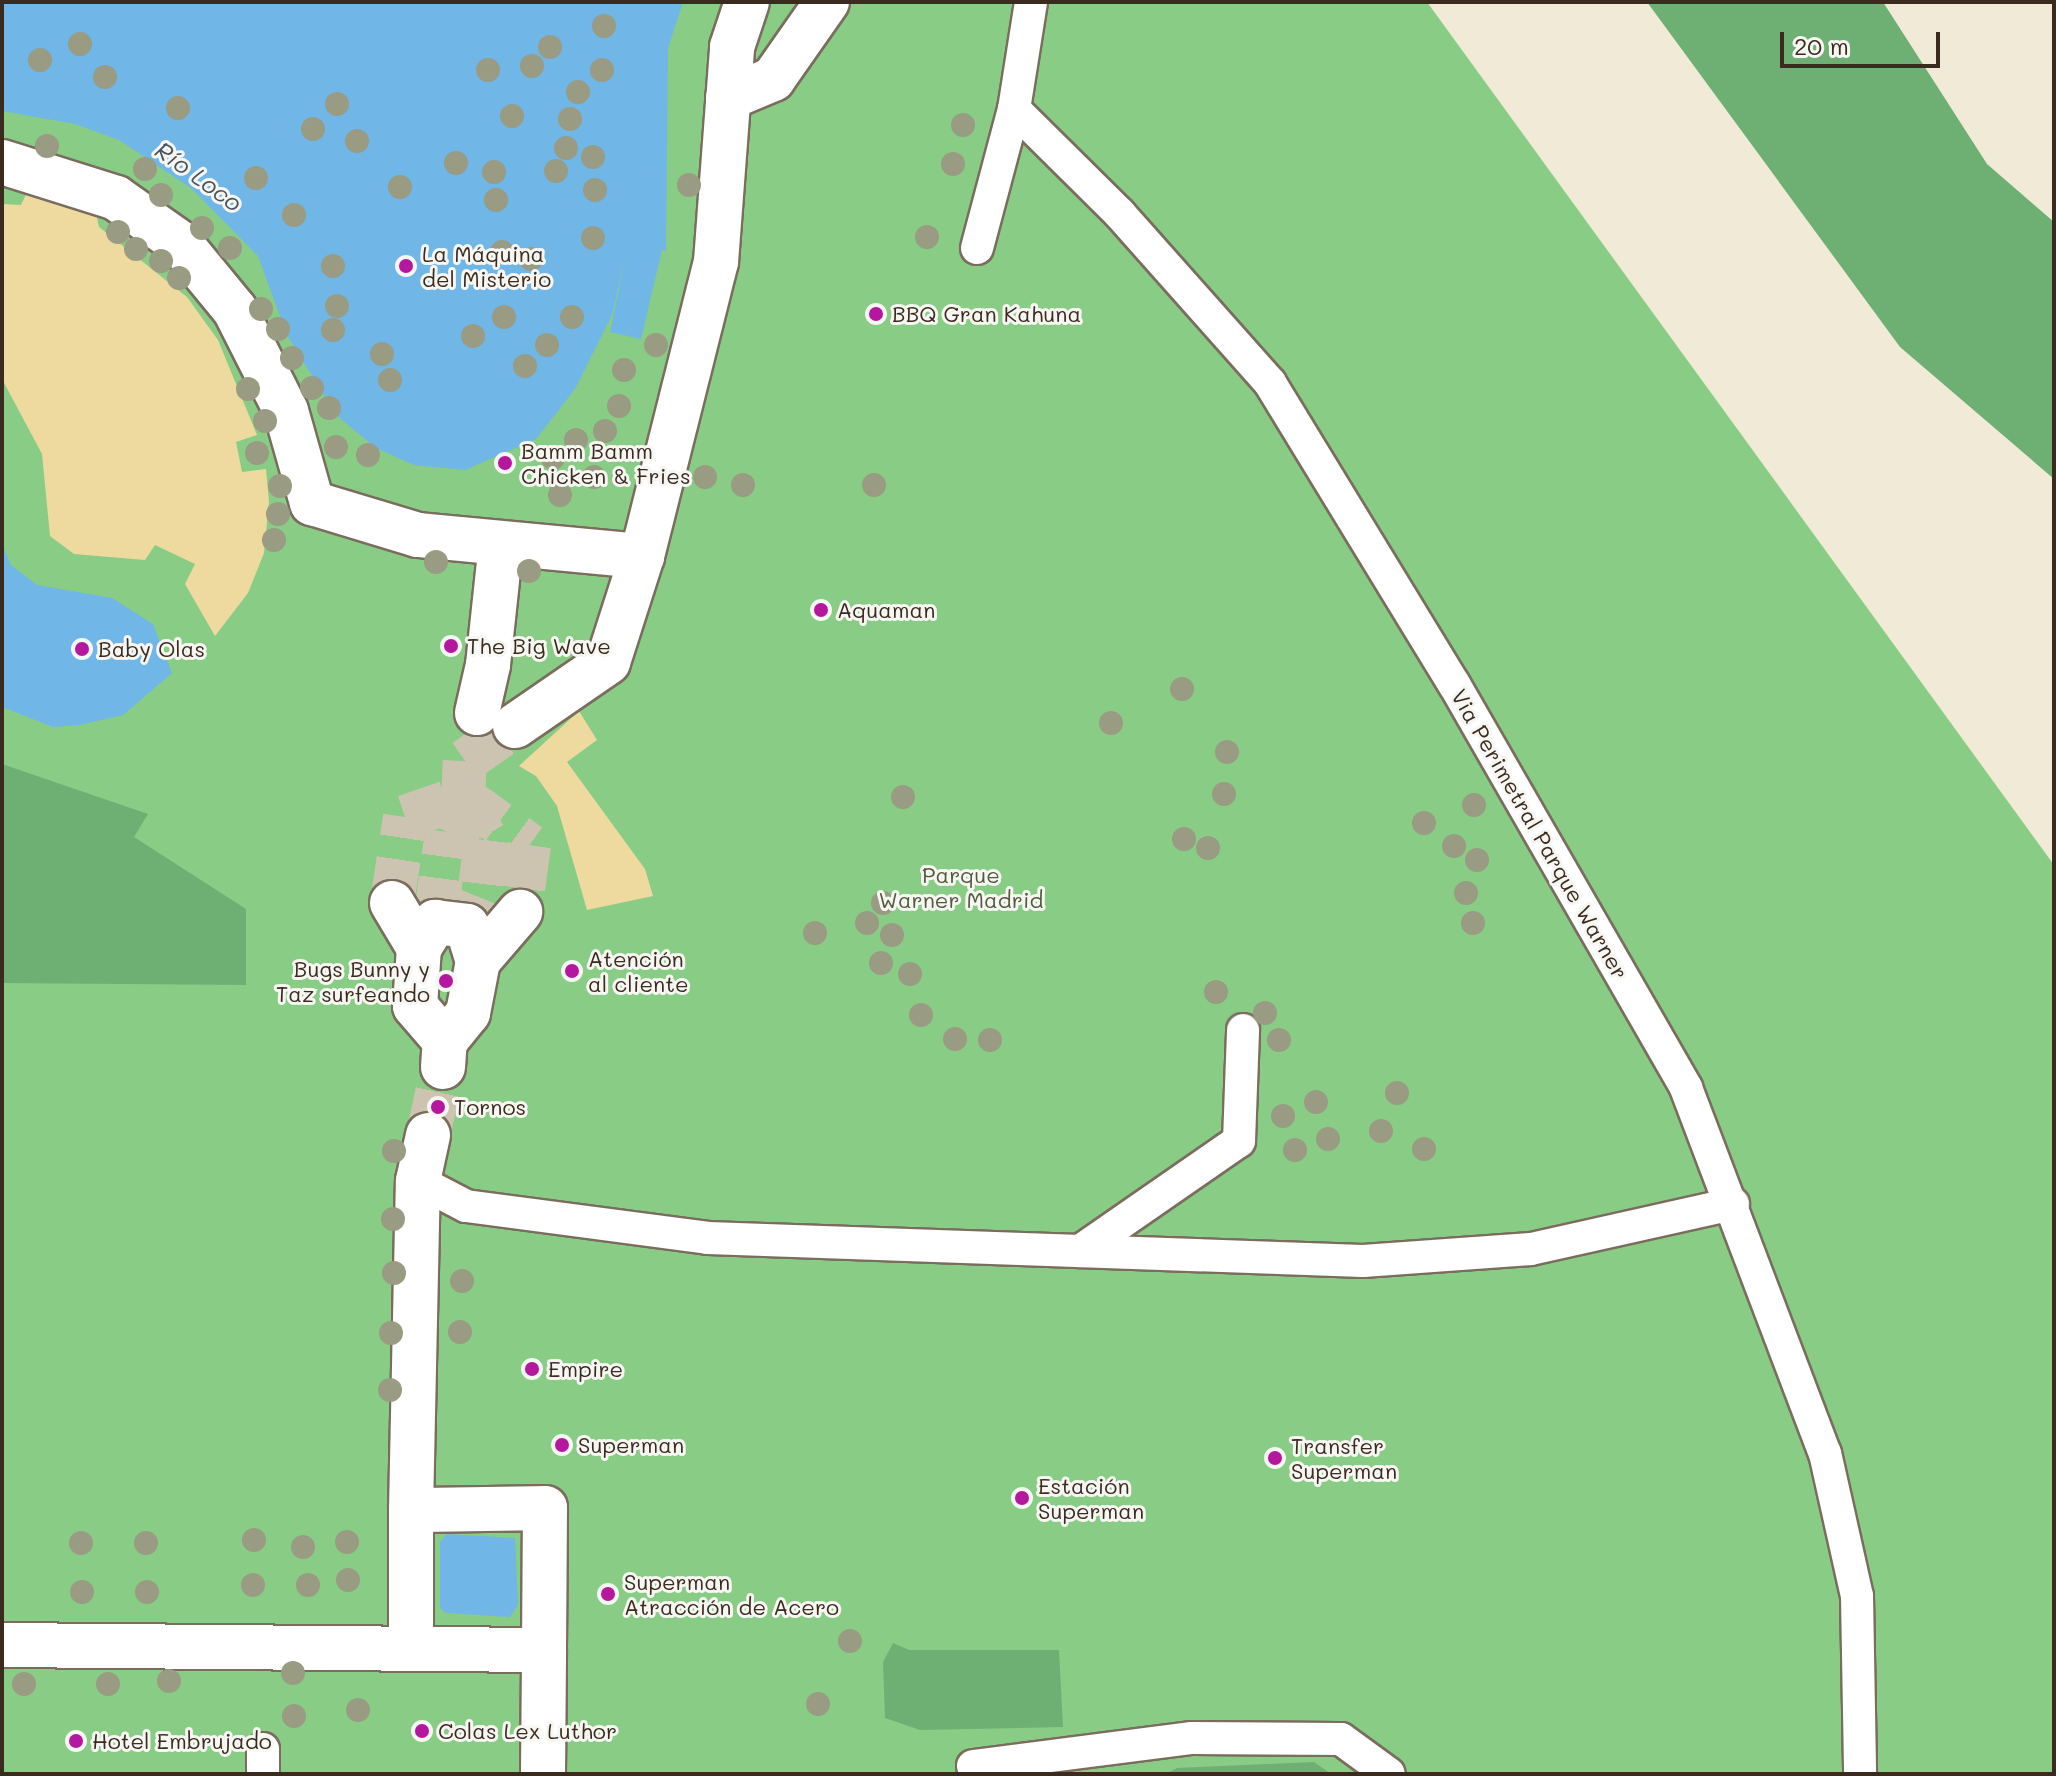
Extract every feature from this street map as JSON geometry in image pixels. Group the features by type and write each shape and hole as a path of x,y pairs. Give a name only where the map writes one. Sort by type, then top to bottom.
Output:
{"street":[{"path":"501,544 488,665 496,720 608,662 642,556 716,262 732,47 747,2"},
{"path":"728,98 773,79 827,2"},
{"path":"2,162 116,198 180,243 235,310 286,411 312,503 418,535 642,556"},
{"path":"392,903 419,948"},
{"path":"478,961 520,912"},
{"path":"435,922 467,926 478,961 468,1013 444,1054 415,1006 419,948 435,922"},
{"path":"411,1648 418,1181 428,1135"},
{"path":"411,1510 545,1508 543,1774"},
{"path":"2,1645 544,1650"}],"lane":[{"path":"977,248 1014,109 1031,2"},
{"name":"Via Perimetral Parque Warner","path":"1014,109 1120,214 1270,383 1454,684 1686,1088 1733,1204 1825,1453 1854,1582 1860,1774"},
{"path":"1080,1251 1239,1141 1243,1030"},
{"path":"418,1181 466,1206 708,1238 1363,1261 1531,1249 1733,1204"},
{"path":"973,1766 1192,1738 1341,1739 1389,1774"}],"green space":[{"name":"Parque Warner Madrid","path":"2,2 1427,2 2054,865 2054,1774 2,1774"},
{"path":"1647,2 1883,2 1987,164 2054,222 2054,479 1900,347"},
{"path":"2,764 148,814 134,837 246,909 246,985 2,983"},
{"path":"893,1643 909,1650 1059,1650 1063,1727 920,1730 885,1718 883,1662"},
{"path":"1314,1762 1331,1774 1166,1774 1177,1768"}],"sand":[{"path":"28,190 104,211 97,218 99,227 187,297 218,340 257,435 236,442 242,472 266,469 269,502 264,553 248,593 215,636 185,584 195,564 155,545 145,560 74,554 50,536 42,454 2,379 2,204 21,205"},
{"path":"579,711 597,740 567,762 645,869 653,896 587,910 557,806 536,776 519,766"}],"water":[{"name":"Río Loco","path":"2,2 683,2 668,48 666,251 662,250 641,339 610,332 626,254 612,315 575,389 536,439 465,470 414,465 376,448 336,415 287,335 258,256 191,188 119,140 75,124 2,111"},
{"name":"Baby Olas","path":"2,544 11,565 37,585 112,598 153,624 172,673 123,715 79,725 53,727 2,707"},
{"path":"447,1534 515,1538 518,1605 510,1617 446,1613 440,1608 440,1542"}],"tunnel":[{"path":"435,922 447,832 463,797 465,761 515,726"},
{"path":"463,797 529,845 520,912"},
{"path":"463,797 486,840 479,897 467,926"},
{"path":"392,903 405,817 463,797"},
{"path":"428,1135 443,1067"}],"place":[{"name":"La Máquina del Misterio","path":"406,266"},
{"name":"BBQ Gran Kahuna","path":"876,314"},
{"name":"Bamm Bamm Chicken & Fries","path":"505,463"},
{"name":"Aquaman","path":"821,610"},
{"name":"The Big Wave","path":"451,646"},
{"name":"Baby Olas","path":"82,649"},
{"name":"Atención al cliente","path":"572,971"},
{"name":"Bugs Bunny y Taz surfeando","path":"446,981"},
{"name":"Tornos","path":"438,1107"},
{"name":"Empire","path":"532,1369"},
{"name":"Superman","path":"562,1445"},
{"name":"Transfer Superman","path":"1275,1458"},
{"name":"Estación Superman","path":"1022,1498"},
{"name":"Superman Atracción de Acero","path":"608,1594"},
{"name":"Colas Lex Luthor","path":"422,1731"},
{"name":"Hotel Embrujado","path":"76,1741"}]}
